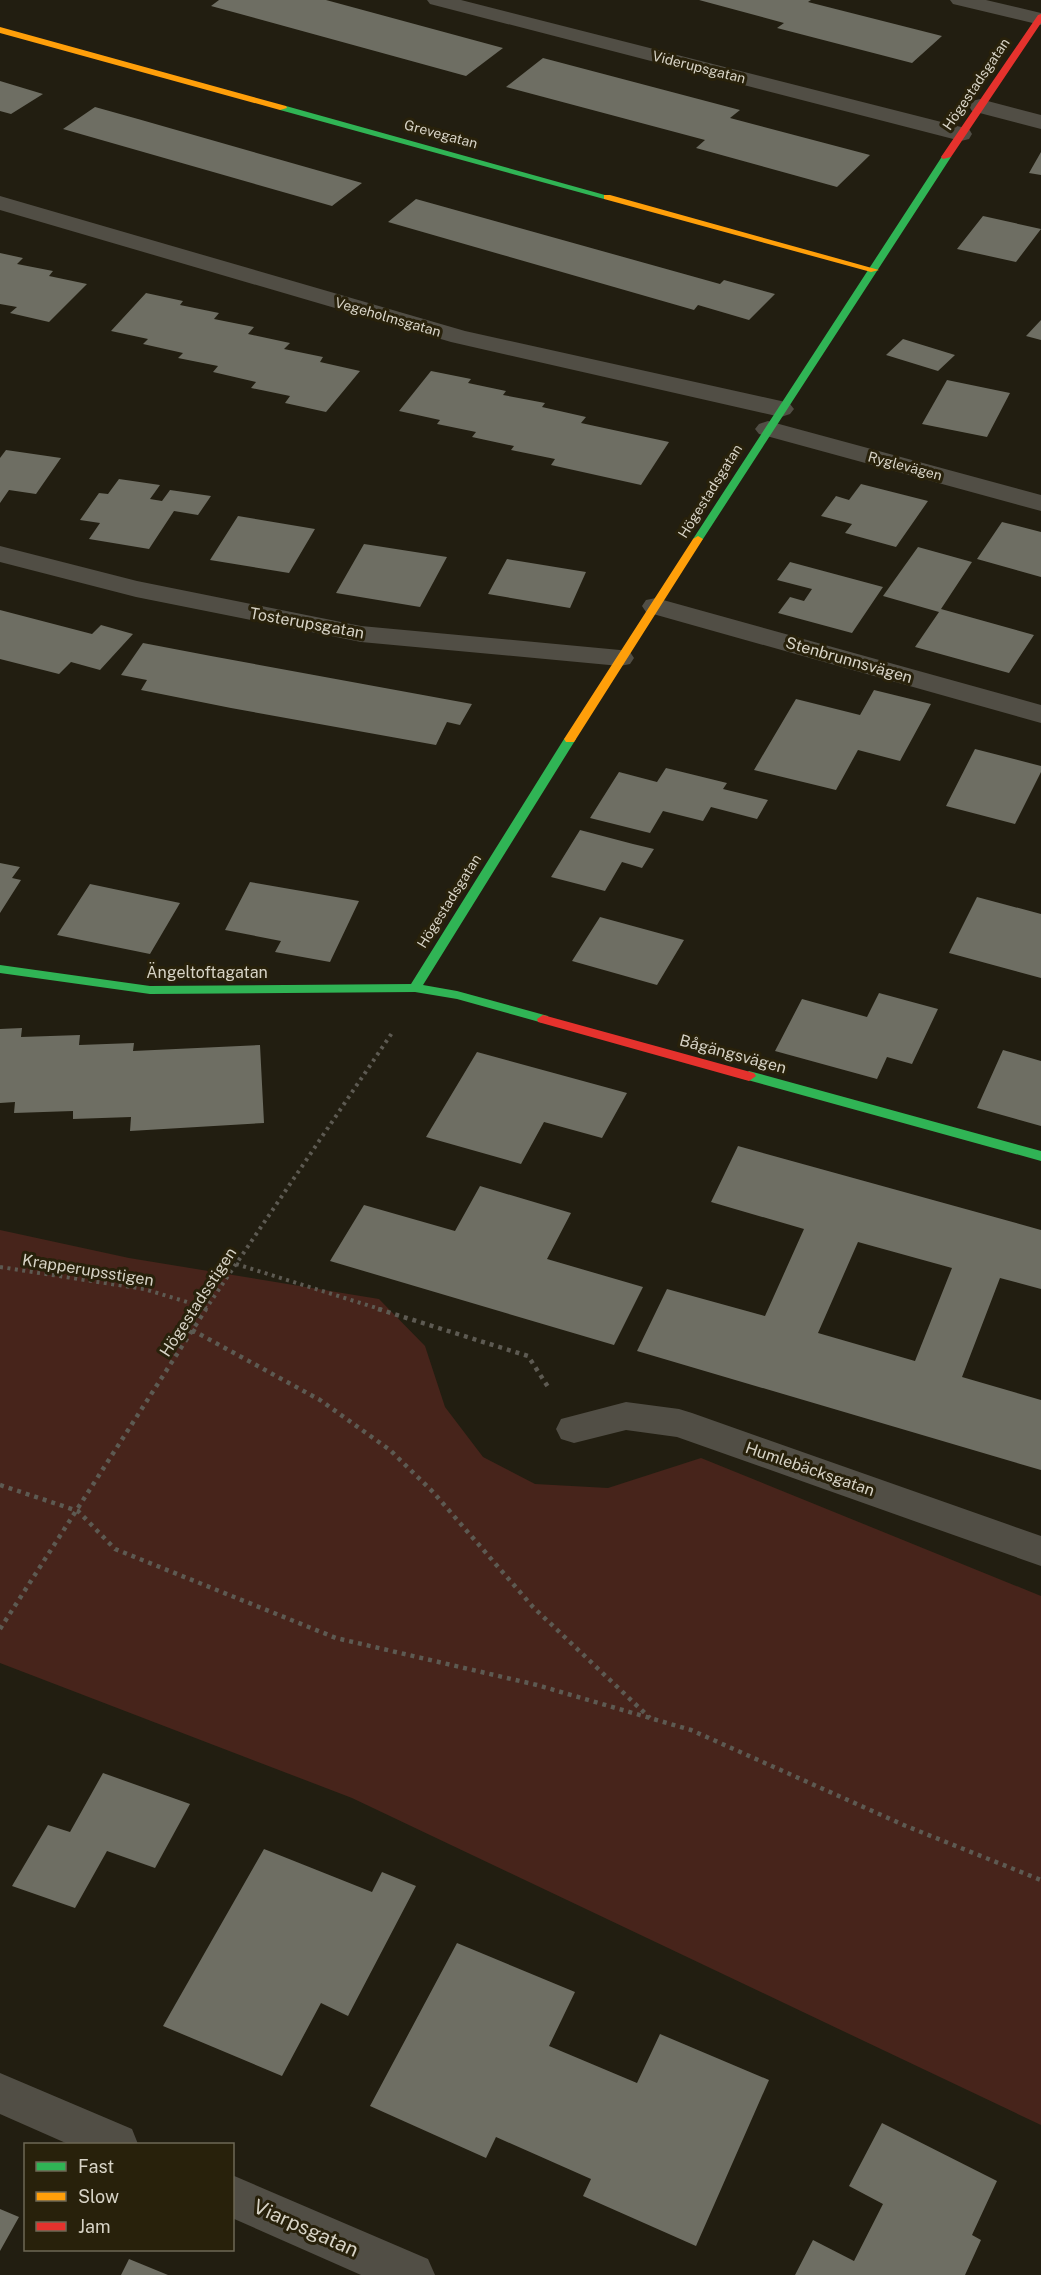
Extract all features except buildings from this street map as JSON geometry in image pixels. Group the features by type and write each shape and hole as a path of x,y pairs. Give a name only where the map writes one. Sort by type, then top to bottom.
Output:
{"street":[{"name":"Viderupsgatan","path":"437,0 961,134"},
{"path":"960,0 1040,18"},
{"name":"Högestadsgatan","path":"416,988 620,658 656,606 961,134 1040,18"},
{"name":"Grevegatan","path":"0,30 874,270"},
{"path":"980,106 1041,122"},
{"name":"Vegeholmsgatan","path":"0,203 176,253 320,298 775,419"},
{"name":"Ryglevägen","path":"775,419 1041,503"},
{"name":"Tosterupsgatan","path":"0,554 136,589 361,634 620,658"},
{"name":"Stenbrunnsvägen","path":"656,606 1041,714"},
{"name":"Ängeltoftagatan","path":"0,969 150,990 416,988"},
{"name":"Bågängsvägen","path":"416,988 457,995 1041,1156"},
{"name":"Humlebäcksgatan","path":"574,1429 626,1416 679,1423 1041,1551"},
{"path":"0,2093 112,2143"},
{"name":"Viarpsgatan","path":"234,2197 412,2275"}],"path":[{"name":"Högestadsstigen","path":"0,1629 78,1511 192,1330 399,1023 416,988"},
{"path":"236,1264 528,1356 574,1429"},
{"name":"Krapperupsstigen","path":"0,1267 144,1289 207,1308"},
{"path":"192,1330 322,1401 391,1451 447,1506 497,1568 578,1654 651,1718"},
{"path":"0,1485 78,1511 115,1549 336,1638 537,1685 691,1730 906,1826 1041,1880"}],"shaded area":[{"path":"0,1230 129,1258 379,1299 425,1346 445,1407 483,1457 535,1484 608,1488 701,1458 1041,1596 1041,2125 352,1798 0,1663"}],"traffic: fast":[{"path":"283,108 607,197"},
{"path":"698,539 946,157"},
{"path":"415,988 570,739"},
{"path":"0,969 150,990 415,988 457,995 543,1019"},
{"path":"749,1076 1041,1156"}],"traffic: slow":[{"path":"0,30 283,108"},
{"path":"607,197 874,270"},
{"path":"570,739 698,539"}],"traffic: jam":[{"path":"946,157 1041,17"},
{"path":"543,1019 749,1076"}]}
